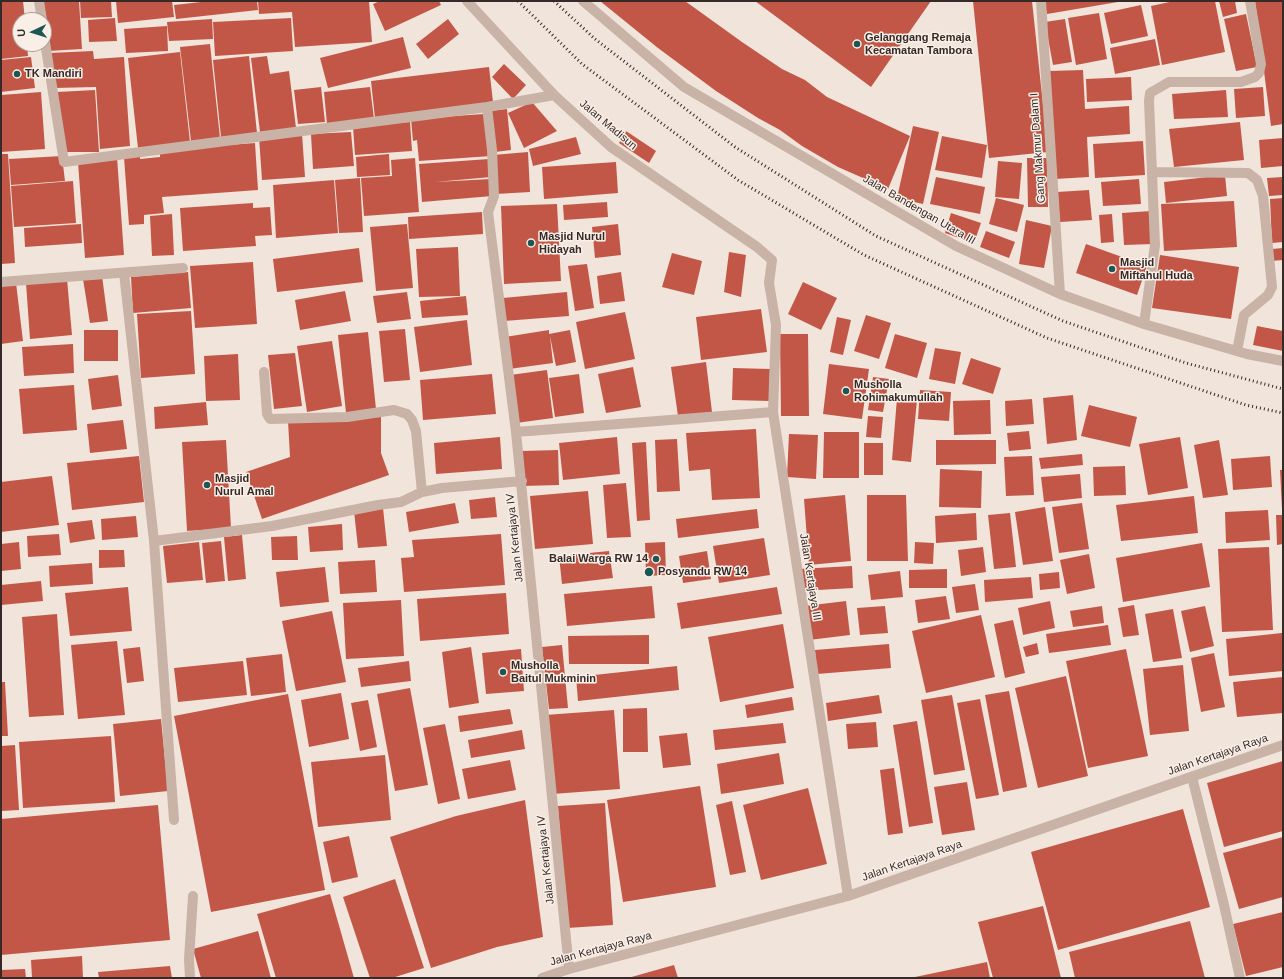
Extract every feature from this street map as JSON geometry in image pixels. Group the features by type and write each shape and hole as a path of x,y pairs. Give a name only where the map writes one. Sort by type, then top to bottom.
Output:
{"street":[{"path":"38,1 40,12"},
{"name":"Jalan Madisun","path":"467,1 554,95 611,147 757,247 772,260"},
{"name":"Jalan Bandengan Utara III","path":"583,1 684,87 956,246 1060,294 1144,324 1237,351 1283,361"},
{"name":"Gang Makmur Dalam I","path":"1041,1 1060,294"},
{"path":"1144,324 1156,245 1149,101 1150,93 1169,82 1241,82 1255,77 1259,73 1261,64 1250,1"},
{"path":"47,52 64,162 487,107 554,95"},
{"name":"Jalan Kertajaya IV","path":"487,107 492,150 494,196 488,212 522,481 569,969"},
{"path":"1152,172 1248,172 1257,180 1263,196 1272,287 1268,295 1244,315 1237,351"},
{"name":"Jalan Kertajaya III","path":"772,260 769,283 776,325 773,412 848,896"},
{"path":"1,282 183,268"},
{"path":"124,273 154,541 170,741 174,820"},
{"path":"264,372 267,414 270,418 275,420 347,417 394,410 407,414 412,420 416,431 422,492"},
{"path":"516,432 773,412"},
{"path":"154,541 272,526 400,502 422,492 448,487 522,481"},
{"name":"Jalan Kertajaya Raya","path":"542,978 569,969 848,896 1283,745"},
{"path":"1192,777 1224,905 1240,978"},
{"path":"190,978 189,959 193,896"}],"building":[{"path":"1,1 23,1 24,12 12,12 12,52 28,52 28,56 1,59"},
{"path":"41,1 79,1 82,49 52,51 52,12 43,12"},
{"path":"80,1 111,1 112,17 81,18"},
{"path":"116,1 172,1 174,17 118,23"},
{"path":"210,1 257,1 258,10 176,19 174,5"},
{"path":"258,1 369,1 372,42 295,47 292,12 259,14"},
{"path":"380,1 439,1 441,5 385,31 373,4"},
{"path":"600,1 685,1 742,42 782,69 805,80 827,97 910,136 888,189 838,167 802,146 780,130 758,118 716,91 658,48"},
{"name":"Gelanggang Remaja Kecamatan Tambora","path":"755,1 931,1 871,87"},
{"path":"973,1 1032,1 1048,152 989,158"},
{"path":"1044,1 1118,1 1118,2 1047,14"},
{"path":"1174,1 1215,1 1225,52 1162,65 1151,6"},
{"path":"1219,1 1235,1 1237,13 1223,17"},
{"path":"1255,1 1283,1 1283,124 1271,126"},
{"path":"1141,5 1148,36 1111,44 1104,13"},
{"path":"1099,13 1107,59 1076,65 1068,18"},
{"path":"1246,14 1257,67 1236,71 1224,19"},
{"path":"115,18 117,41 89,42 88,20"},
{"path":"291,18 293,51 215,56 213,22"},
{"path":"212,19 213,39 169,41 167,22"},
{"path":"448,19 459,34 428,59 416,44"},
{"path":"1065,19 1072,62 1053,65 1045,22"},
{"path":"167,26 168,51 126,53 124,29"},
{"path":"403,37 411,68 328,88 320,58"},
{"path":"1155,39 1160,65 1115,74 1110,48"},
{"path":"210,44 220,138 191,141 180,47"},
{"path":"93,51 94,59 124,57 130,146 100,149 96,87 54,88 50,53"},
{"path":"180,52 190,142 138,148 128,58"},
{"path":"249,56 257,133 221,137 213,60"},
{"path":"267,56 270,74 289,71 296,128 260,132 251,58"},
{"name":"TK Mandiri","path":"31,57 35,88 1,92 1,60"},
{"path":"504,64 526,85 513,99 492,77"},
{"path":"489,67 493,102 375,118 371,81"},
{"path":"1083,70 1085,109 1129,106 1130,134 1087,137 1089,177 1055,179 1049,71"},
{"path":"1131,77 1132,100 1087,102 1086,79"},
{"path":"321,87 325,122 298,124 294,90"},
{"path":"370,87 374,119 327,124 324,92"},
{"path":"1263,87 1265,116 1236,118 1234,89"},
{"path":"95,90 99,152 64,152 57,92"},
{"path":"1226,90 1228,117 1174,119 1172,94"},
{"path":"41,92 45,149 1,152 1,95"},
{"path":"532,102 557,131 524,148 508,113"},
{"path":"507,109 511,150 495,152 490,111"},
{"path":"484,114 491,156 419,161 417,140 413,141 411,119"},
{"path":"410,122 412,151 355,155 353,126"},
{"path":"1240,122 1244,160 1174,167 1169,129"},
{"path":"913,126 939,132 923,204 897,198"},
{"path":"626,131 656,151 649,163 619,143"},
{"path":"351,132 354,166 313,169 311,134"},
{"path":"302,134 305,177 262,180 259,137"},
{"path":"942,136 987,145 982,178 935,170"},
{"path":"576,137 581,154 533,166 529,149"},
{"path":"1283,138 1283,166 1261,168 1259,140"},
{"path":"1143,141 1145,175 1095,178 1093,144"},
{"path":"255,143 258,190 162,197 164,213 144,215 144,224 129,225 124,157 140,156 140,159 160,157 160,150"},
{"path":"528,152 530,192 496,194 493,155"},
{"path":"1,154 8,154 15,263 1,264"},
{"path":"389,154 390,175 357,177 356,157"},
{"path":"62,156 65,181 11,185 9,159"},
{"path":"117,157 124,255 85,258 78,162"},
{"path":"415,158 419,212 364,216 361,178 392,176 391,160"},
{"path":"1027,158 1047,158 1048,207 1028,207"},
{"path":"489,159 491,177 435,182 491,179 492,196 422,202 419,164"},
{"path":"998,161 1022,163 1019,199 995,197"},
{"path":"616,162 618,193 544,199 542,167"},
{"path":"1225,175 1227,196 1166,203 1164,182"},
{"path":"936,177 985,187 980,214 930,204"},
{"path":"1283,177 1283,195 1269,196 1267,178"},
{"path":"360,178 363,232 339,233 335,180"},
{"path":"1139,179 1141,204 1103,206 1101,182"},
{"path":"334,180 338,233 276,238 273,185"},
{"path":"73,181 76,223 14,227 11,186"},
{"path":"1089,190 1092,220 1060,222 1057,192"},
{"path":"996,198 1024,205 1017,232 989,224"},
{"path":"1283,198 1283,242 1272,243 1270,199"},
{"path":"1234,201 1237,247 1164,251 1161,204"},
{"path":"607,202 608,217 564,220 563,205"},
{"path":"253,203 253,208 270,207 272,235 255,236 256,246 183,251 180,208"},
{"name":"Masjid Nurul Hidayah","path":"557,204 561,281 504,284 501,206"},
{"path":"1151,211 1153,244 1124,245 1122,213"},
{"path":"482,212 483,234 409,239 408,217"},
{"path":"951,213 981,223 974,243 945,233"},
{"path":"172,214 174,255 152,256 150,216"},
{"path":"1112,214 1114,242 1101,243 1099,215"},
{"path":"1026,220 1052,226 1044,268 1019,264"},
{"path":"81,224 82,243 25,247 24,228"},
{"path":"407,224 413,288 376,291 370,227"},
{"path":"618,224 621,255 595,258 592,227"},
{"path":"986,231 1015,242 1009,258 980,247"},
{"name":"Masjid Miftahul Huda","path":"1086,244 1147,266 1137,295 1076,273"},
{"path":"458,247 460,296 419,297 416,249"},
{"path":"359,248 363,282 277,292 273,259"},
{"path":"1283,248 1283,260 1271,261 1272,249"},
{"path":"729,252 746,255 741,297 724,292"},
{"path":"672,253 702,261 694,295 662,287"},
{"path":"1160,255 1239,267 1231,319 1152,308"},
{"path":"253,262 257,324 195,328 190,266"},
{"path":"587,264 594,308 575,311 568,266"},
{"path":"188,272 191,308 133,313 131,277"},
{"path":"621,272 625,301 600,304 597,276"},
{"path":"102,276 108,321 90,323 83,279"},
{"path":"67,279 72,335 30,339 26,283"},
{"path":"803,282 837,298 821,330 788,314"},
{"path":"16,283 23,341 1,344 1,285"},
{"path":"345,291 351,321 300,330 295,300"},
{"path":"407,292 411,319 377,323 373,296"},
{"path":"567,292 569,316 504,321 503,298"},
{"path":"466,296 468,315 422,318 420,301"},
{"path":"761,309 767,352 701,360 696,317"},
{"path":"191,311 195,374 141,378 137,314"},
{"path":"625,312 635,359 585,369 576,322"},
{"path":"866,315 891,323 879,359 854,351"},
{"path":"837,317 851,320 843,355 830,352"},
{"path":"467,320 472,365 420,372 414,327"},
{"path":"1257,326 1283,331 1283,351 1253,345"},
{"path":"405,329 410,380 384,382 379,331"},
{"path":"84,330 118,330 118,361 84,361"},
{"path":"549,330 549,334 570,330 576,362 556,366 550,336 553,363 509,369 505,337"},
{"path":"368,332 376,409 346,413 338,335"},
{"path":"780,334 808,334 809,416 781,416"},
{"path":"895,334 927,343 917,378 885,368"},
{"path":"332,341 342,406 307,412 297,346"},
{"path":"73,344 74,373 24,376 22,347"},
{"path":"935,348 961,352 955,384 929,379"},
{"path":"295,353 302,406 274,409 268,355"},
{"path":"238,354 240,400 206,401 204,356"},
{"path":"971,358 1001,368 993,394 962,384"},
{"path":"706,362 712,412 678,416 671,367"},
{"name":"Musholla Rohimakumullah","path":"829,364 869,369 862,419 823,414"},
{"path":"633,367 641,407 606,413 598,374"},
{"path":"733,368 770,369 769,401 732,400"},
{"path":"547,370 553,418 516,423 510,375"},
{"path":"492,374 496,414 423,420 420,380"},
{"path":"579,374 584,413 555,417 549,378"},
{"path":"118,375 122,406 92,410 88,379"},
{"path":"873,377 889,379 883,412 868,410"},
{"path":"74,385 77,430 23,434 19,389"},
{"path":"920,390 951,392 949,421 918,419"},
{"path":"1073,395 1077,440 1047,444 1043,398"},
{"path":"897,398 917,400 911,462 892,460"},
{"path":"1032,399 1034,424 1006,426 1005,401"},
{"path":"990,400 991,434 954,435 953,401"},
{"path":"206,402 208,425 155,429 154,407"},
{"path":"1089,405 1137,417 1130,447 1081,436"},
{"path":"868,416 883,417 881,438 866,437"},
{"path":"381,417 381,453 389,475 262,519 246,472 290,457 288,421"},
{"path":"123,420 127,449 90,453 87,424"},
{"path":"756,429 760,498 712,500 710,469 689,471 686,433"},
{"path":"1029,431 1031,449 1009,451 1007,433"},
{"path":"824,432 859,432 859,478 823,478"},
{"path":"789,434 818,435 816,479 787,477"},
{"path":"500,437 502,469 436,474 434,443"},
{"path":"617,437 620,474 563,480 559,443"},
{"path":"1180,437 1188,488 1148,495 1139,444"},
{"path":"677,439 680,491 657,492 655,440"},
{"name":"Masjid Nurul Amal","path":"226,440 231,528 187,531 182,442"},
{"path":"936,440 996,440 996,464 936,465"},
{"path":"1219,440 1228,495 1203,498 1194,445"},
{"path":"646,442 650,520 637,521 632,443"},
{"path":"864,443 883,443 883,475 864,475"},
{"path":"558,450 559,485 523,486 522,451"},
{"path":"1082,454 1083,465 1041,469 1039,458"},
{"path":"139,456 144,502 72,510 67,463"},
{"path":"1032,456 1034,495 1006,496 1004,457"},
{"path":"1270,456 1272,487 1233,490 1231,459"},
{"path":"1125,466 1126,495 1094,496 1093,467"},
{"path":"940,469 982,471 981,508 939,507"},
{"path":"1280,470 1283,470 1283,509 1282,509"},
{"path":"1080,474 1082,498 1044,502 1041,477"},
{"path":"52,476 59,525 1,532 1,482"},
{"path":"626,483 631,537 607,538 603,485"},
{"path":"588,491 593,544 535,549 530,496"},
{"path":"845,495 851,561 809,565 804,499"},
{"path":"867,495 906,495 908,561 867,561"},
{"path":"1194,496 1198,533 1121,541 1116,505"},
{"path":"495,497 497,517 471,519 469,500"},
{"path":"455,503 459,523 409,532 406,512"},
{"path":"1082,503 1089,549 1059,553 1052,507"},
{"path":"1045,507 1053,561 1023,565 1015,512"},
{"path":"383,508 387,546 358,548 354,511"},
{"path":"757,509 759,528 678,538 676,519"},
{"path":"1268,510 1270,540 1226,543 1225,512"},
{"path":"976,513 977,540 936,543 935,516"},
{"path":"1010,513 1016,567 994,569 988,515"},
{"path":"1276,515 1283,515 1283,544 1277,545"},
{"path":"136,516 138,537 102,540 101,519"},
{"path":"92,520 95,539 70,543 67,523"},
{"path":"342,524 343,550 310,552 308,527"},
{"path":"59,534 61,555 28,557 27,536"},
{"path":"501,534 505,585 404,592 401,558 414,557 412,540"},
{"path":"242,535 246,579 228,581 224,537"},
{"path":"297,536 298,560 272,560 271,537"},
{"path":"764,538 770,575 719,583 713,546"},
{"path":"221,541 225,581 206,583 202,543"},
{"path":"19,542 21,569 1,571 1,544"},
{"path":"199,542 203,580 167,583 163,546"},
{"name":"Balai Warga RW 14","path":"665,542 666,575 646,576 645,543"},
{"path":"915,542 934,543 933,564 914,563"},
{"path":"1202,543 1210,587 1123,602 1116,558"},
{"path":"983,547 986,572 961,576 958,550"},
{"path":"1269,547 1273,630 1222,632 1218,549"},
{"path":"99,550 124,550 125,567 99,568"},
{"path":"609,551 613,578 562,584 559,556"},
{"path":"707,551 711,579 683,583 679,556"},
{"path":"1089,554 1095,588 1067,594 1060,560"},
{"path":"375,560 377,592 340,594 338,562"},
{"path":"92,563 93,584 50,587 49,566"},
{"path":"852,566 853,588 801,591 799,569"},
{"path":"325,567 329,602 280,607 276,572"},
{"path":"947,569 947,588 909,588 909,570"},
{"path":"900,571 903,597 871,600 868,575"},
{"path":"1059,572 1060,588 1040,590 1039,574"},
{"path":"1031,577 1033,598 985,602 984,580"},
{"path":"41,581 43,601 1,605 1,585"},
{"path":"975,584 979,610 956,613 952,587"},
{"path":"652,586 655,618 567,626 564,594"},
{"path":"128,587 132,631 70,636 65,593"},
{"path":"777,587 782,614 681,629 677,603"},
{"path":"506,593 509,634 420,641 417,599"},
{"path":"946,596 950,619 918,623 915,600"},
{"path":"401,600 404,656 346,659 343,603"},
{"path":"846,601 850,635 809,640 805,606"},
{"path":"1050,601 1055,628 1023,635 1018,608"},
{"path":"1134,605 1139,635 1123,637 1118,608"},
{"path":"885,606 888,633 860,635 857,608"},
{"path":"1102,606 1104,623 1073,627 1070,611"},
{"path":"1205,606 1214,646 1190,652 1181,611"},
{"path":"1173,609 1182,658 1153,662 1145,614"},
{"path":"332,611 346,682 296,691 282,621"},
{"path":"57,614 64,715 29,717 22,617"},
{"path":"981,615 995,677 926,693 912,631"},
{"path":"1013,620 1025,673 1005,678 994,624"},
{"path":"783,624 794,688 720,702 708,637"},
{"path":"1108,625 1111,645 1049,653 1046,634"},
{"path":"1282,633 1283,671 1229,676 1226,639"},
{"path":"649,635 649,664 569,664 568,636"},
{"path":"117,641 125,715 78,719 71,645"},
{"path":"1037,643 1039,654 1026,657 1023,647"},
{"path":"889,644 891,668 817,674 815,650"},
{"path":"562,645 568,708 549,709 542,647"},
{"path":"140,647 144,681 127,683 123,649"},
{"path":"471,647 479,703 449,708 442,652"},
{"name":"Musholla Baitul Mukminin","path":"521,649 524,691 486,694 482,653"},
{"path":"1126,649 1148,756 1088,768 1066,661"},
{"path":"1214,653 1225,707 1201,712 1191,658"},
{"path":"282,654 286,692 251,696 246,658"},
{"path":"243,661 247,695 178,702 174,668"},
{"path":"409,661 411,681 361,687 358,668"},
{"path":"1183,665 1189,731 1150,735 1143,669"},
{"path":"677,666 679,690 578,701 576,677"},
{"path":"1066,676 1088,776 1038,788 1015,688"},
{"path":"1283,677 1283,713 1237,717 1233,682"},
{"path":"1,682 5,682 8,736 1,736"},
{"path":"410,688 428,785 395,791 377,694"},
{"path":"1009,691 1027,787 1003,792 985,695"},
{"path":"341,693 349,739 309,747 301,700"},
{"path":"288,694 325,890 211,912 174,716"},
{"path":"879,695 882,713 828,721 826,703"},
{"path":"952,695 965,770 934,775 921,700"},
{"path":"792,697 794,710 747,718 745,705"},
{"path":"980,699 999,795 976,799 957,703"},
{"path":"368,700 377,747 360,751 351,703"},
{"path":"647,708 648,752 623,752 623,709"},
{"path":"510,709 513,724 460,732 458,716"},
{"path":"614,710 620,789 552,794 545,715"},
{"path":"161,719 168,791 120,796 113,724"},
{"path":"917,721 933,823 909,827 893,725"},
{"path":"876,722 878,747 848,749 846,724"},
{"path":"783,723 786,743 715,750 713,730"},
{"path":"445,724 460,799 438,804 423,728"},
{"path":"522,730 525,749 471,758 468,740"},
{"path":"687,733 691,765 663,768 659,736"},
{"path":"111,736 115,802 23,808 19,742"},
{"path":"15,745 19,810 1,811 1,746"},
{"path":"779,753 784,784 721,794 717,764"},
{"path":"385,755 391,820 318,827 311,762"},
{"path":"510,760 516,790 468,799 462,769"},
{"path":"1283,761 1283,831 1224,847 1207,783"},
{"path":"894,768 903,833 888,835 880,770"},
{"path":"967,782 975,830 942,835 934,787"},
{"path":"700,786 716,887 623,902 607,800"},
{"path":"808,788 827,864 761,880 743,805"},
{"path":"525,800 543,937 497,947 431,968 390,837 456,816"},
{"path":"732,801 746,872 730,875 716,805"},
{"path":"605,803 613,925 567,928 558,806"},
{"path":"158,805 170,940 1,955 1,819"},
{"path":"1183,809 1210,907 1058,950 1031,852"},
{"path":"349,836 358,877 332,883 323,842"},
{"path":"1283,837 1283,897 1239,909 1223,853"},
{"path":"395,879 424,968 392,978 370,978 343,897"},
{"path":"330,894 354,978 276,978 257,914"},
{"path":"1043,906 1061,978 993,978 978,922"},
{"path":"1283,912 1283,967 1246,976 1233,924"},
{"path":"1190,921 1205,978 1075,978 1069,952"},
{"path":"258,931 271,978 201,978 193,949"},
{"path":"82,956 83,978 32,978 31,960"},
{"path":"987,962 990,978 915,978 915,977"},
{"path":"674,965 678,978 628,978"},
{"path":"170,966 172,978 99,978 98,972"},
{"path":"25,969 26,978 1,978 1,970"}],"railway":[{"path":"518,1 582,64 738,180 864,255 1047,338 1246,405 1283,413"},
{"path":"554,1 595,39 735,147 876,236 1063,321 1186,363 1283,389"}],"place":[{"name":"Gelanggang Remaja Kecamatan Tambora","path":"857,44"},
{"name":"TK Mandiri","path":"17,74"},
{"name":"Masjid Nurul Hidayah","path":"531,243"},
{"name":"Masjid Miftahul Huda","path":"1112,269"},
{"name":"Musholla Rohimakumullah","path":"846,391"},
{"name":"Masjid Nurul Amal","path":"207,485"},
{"name":"Balai Warga RW 14","path":"656,559"},
{"name":"Posyandu RW 14","path":"649,572"},
{"name":"Musholla Baitul Mukminin","path":"503,672"}]}
